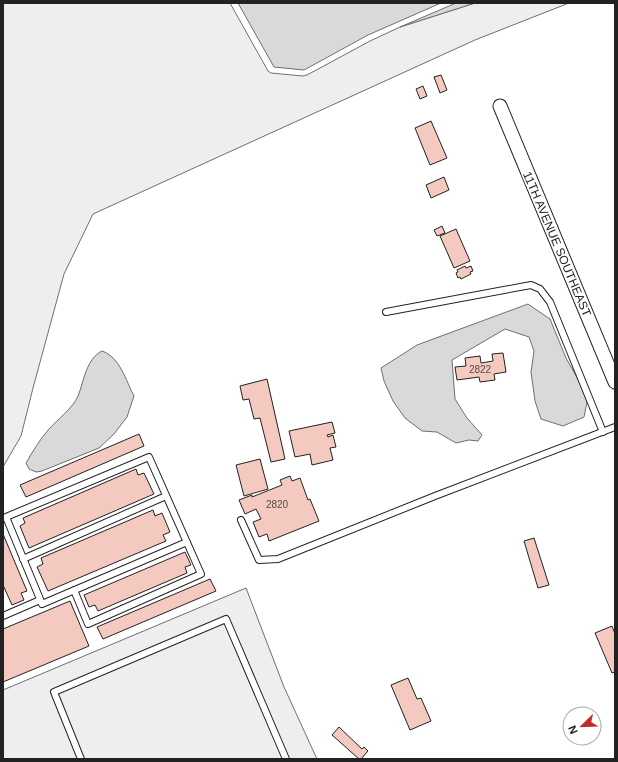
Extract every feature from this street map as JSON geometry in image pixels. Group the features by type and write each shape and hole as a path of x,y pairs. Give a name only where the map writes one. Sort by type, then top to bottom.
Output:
{"street":[{"name":"11TH AVENUE SOUTHEAST","path":"500,106 615,382"}],"lane":[{"path":"386,312 532,285 540,289 550,302 603,432"},
{"path":"241,520 259,560 278,559 435,496 615,427"},
{"path":"74,590 88,624 201,574 187,542 166,496 149,457 6,517 42,604 74,590 187,542"},
{"path":"23,559 166,496"},
{"path":"3,616 40,600"},
{"path":"81,759 54,692 226,619 286,759"}],"shaded area":[{"path":"3,3 230,3 268,71 271,73 303,76 400,27 475,3 569,3 475,40 93,214 64,274 21,436 3,467"},
{"path":"238,3 441,3 368,35 304,70 274,67"},
{"path":"456,3 475,3 400,27"},
{"path":"528,304 550,319 566,358 588,397 584,417 563,426 541,419 535,401 531,372 534,351 529,337 505,329 452,360 455,399 467,418 482,435 478,441 469,440 456,443 437,432 422,431 405,418 393,401 384,381 381,368 417,345"},
{"path":"102,351 113,358 118,364 134,396 127,417 114,434 99,448 42,471 36,472 29,469 26,463 34,450 52,425 76,400 86,371 92,359"},
{"path":"246,588 284,687 317,759 3,759 3,690"}],"building":[{"path":"441,75 447,90 440,93 434,77"},
{"path":"423,86 427,96 420,99 416,89"},
{"path":"431,121 447,158 430,165 415,128"},
{"path":"444,177 449,190 431,198 426,185"},
{"path":"442,226 445,233 437,236 434,230"},
{"path":"456,229 470,261 454,268 440,236"},
{"path":"465,266 466,268 471,266 473,271 470,272 471,274 461,279 460,277 458,278 456,273 458,272 457,270"},
{"path":"503,353 506,372 494,374 495,380 480,382 479,377 457,380 455,367 466,366 465,358 480,356 481,363 493,361 492,354"},
{"path":"267,379 285,459 271,462 260,418 254,419 249,399 243,400 240,386"},
{"path":"332,422 335,433 327,435 328,437 333,435 336,447 330,448 333,460 312,465 310,454 295,457 289,431"},
{"path":"139,434 144,446 26,497 20,485"},
{"path":"260,459 268,489 244,496 236,465"},
{"path":"136,469 138,475 144,473 154,494 29,548 20,526 25,523 23,518"},
{"path":"290,476 292,481 300,478 308,500 310,499 319,521 269,541 267,534 259,537 253,522 261,519 256,509 245,514 239,500 252,495 252,497 282,485 280,480"},
{"path":"153,510 155,516 162,513 170,532 163,535 166,541 48,591 37,567 43,564 41,558"},
{"path":"3,534 27,591 21,593 24,600 12,605 3,585"},
{"path":"534,538 549,585 538,588 524,541"},
{"path":"185,552 191,565 185,567 187,573 98,611 95,605 89,607 84,595"},
{"path":"210,579 216,591 103,639 97,627"},
{"path":"70,601 89,646 3,682 3,629"},
{"path":"612,626 615,634 615,672 612,673 595,633"},
{"path":"408,678 417,699 421,698 431,721 410,730 391,685"},
{"path":"339,727 362,749 364,747 368,751 361,759 359,759 332,735"}]}
